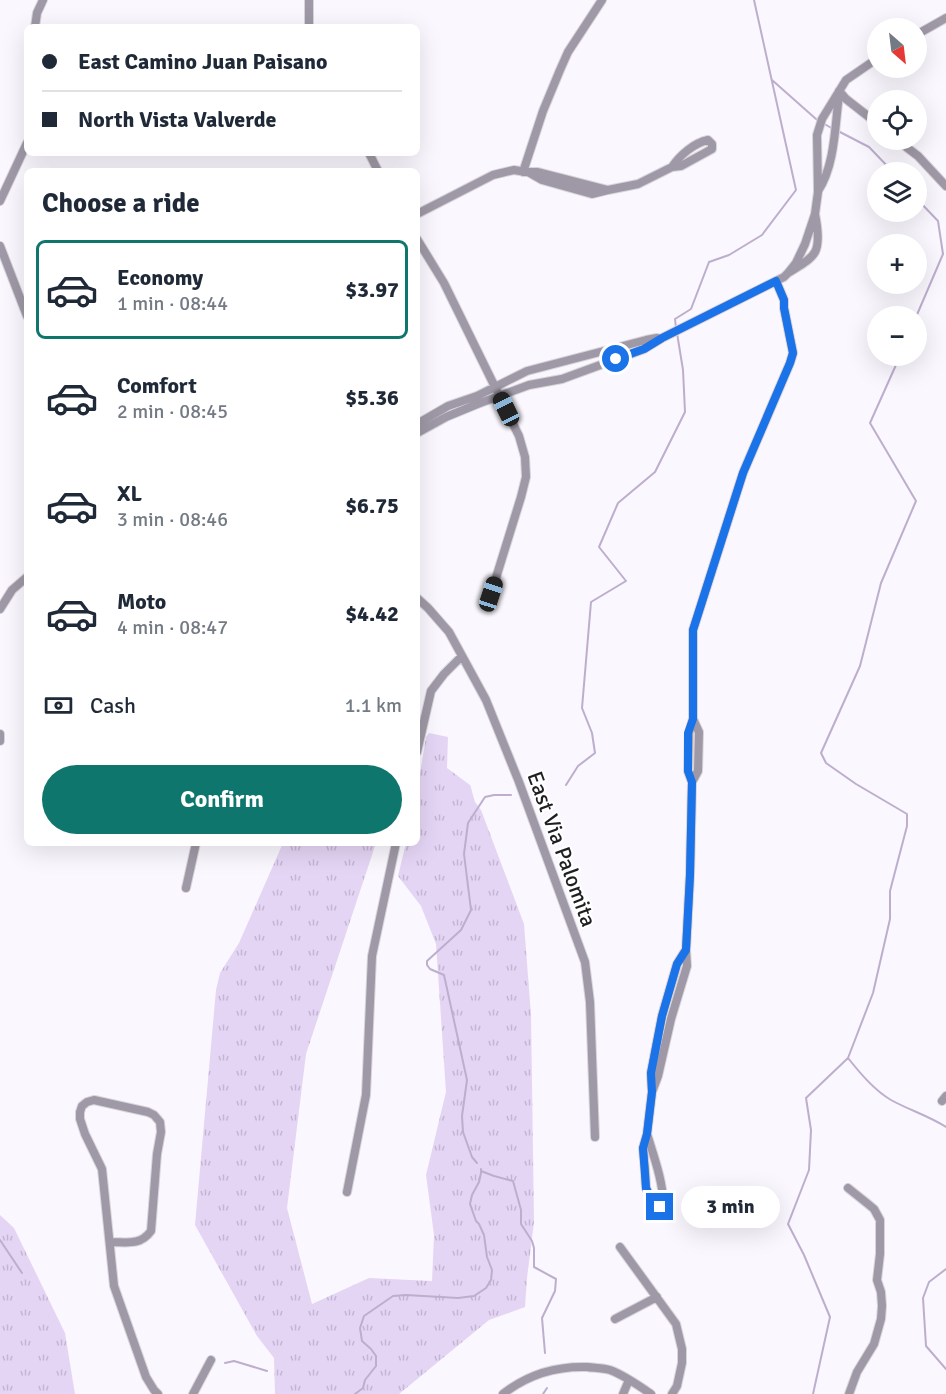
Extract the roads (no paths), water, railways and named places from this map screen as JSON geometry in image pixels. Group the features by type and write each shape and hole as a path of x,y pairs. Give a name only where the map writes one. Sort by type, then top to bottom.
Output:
{"street":[{"path":"35,24 37,13 43,0"},
{"path":"309,0 309,24"},
{"path":"526,172 543,111 560,70 568,52 602,0"},
{"path":"927,29 946,18"},
{"path":"788,273 805,244 815,214 818,192 817,135 822,119 846,81 867,66"},
{"path":"839,91 867,115"},
{"path":"818,192 830,159 839,91"},
{"path":"420,212 485,178 514,170 538,172 608,190 638,184 701,156 712,149 712,144 708,140 699,142 676,160 672,167"},
{"path":"0,201 24,149"},
{"path":"910,150 946,186"},
{"path":"420,431 446,417 499,396 530,385 562,379 644,349 776,281 806,261 816,251 818,232 815,214"},
{"path":"420,244 444,283 519,436 524,451 526,470 521,497 491,594"},
{"path":"0,246 24,308"},
{"path":"647,1134 663,1197 663,1204 660,1207 653,1203 646,1188 643,1148 652,1092 651,1073 662,1016 677,964 686,950 692,782 688,771 688,733 693,719 693,630 743,473 793,353 784,300 776,281"},
{"path":"420,422 448,406 477,396 527,371 646,340 662,338"},
{"path":"0,609 12,590 24,580"},
{"name":"East Via Palomita","path":"420,601 449,632 486,700 519,782 585,962 590,1002 595,1137"},
{"path":"420,739 431,691 462,656"},
{"path":"0,734 0,741"},
{"path":"186,888 195,846"},
{"path":"346,1192 366,1095 372,956 395,846"},
{"path":"110,1242 137,1242 148,1239 152,1224 161,1119 148,1112 94,1100 82,1101 80,1119 102,1169 114,1286 146,1377 158,1394"},
{"path":"848,1188 874,1209 880,1220 881,1247 877,1280 882,1306 874,1344 857,1372 849,1394"},
{"path":"620,1247 676,1324 682,1349 682,1363 680,1377 672,1394"},
{"path":"615,1318 657,1297"},
{"path":"194,1394 211,1360"},
{"path":"503,1394 524,1380 562,1367 611,1370 651,1394"},
{"path":"623,1394 629,1380"}],"waterway":[{"path":"676,328 675,319 691,309 709,262 729,255 762,235 796,190 754,0"},
{"path":"772,80 816,119 833,129"},
{"path":"838,131 869,147 883,162"},
{"path":"921,306 943,254 938,221 927,210"},
{"path":"566,785 578,766 595,753 592,733 582,708 591,602 626,581 599,547 618,503 655,472 685,412 683,370 677,333"},
{"path":"896,366 870,423 916,501 881,583 860,666 821,753 826,763 907,814 907,826 890,891 890,919 873,993 848,1058 885,1096 946,1127"},
{"path":"477,1163 472,1157 463,1132 462,1116 467,1080 444,975 430,969 427,961 461,930 471,910 464,854 468,823 485,797 511,795"},
{"path":"813,1394 830,1317 804,1255 788,1224 809,1170 811,1130 806,1098 848,1058"},
{"path":"355,1394 363,1388 365,1380 376,1366 376,1356 362,1341 360,1328 364,1316 393,1296 458,1298 474,1296 486,1288 491,1280 492,1270 487,1257 484,1235 470,1204 479,1182 481,1169"},
{"path":"481,1171 513,1181 521,1210 521,1224 534,1248 534,1267 556,1279 555,1291 542,1318 545,1353"},
{"path":"0,1240 22,1273"},
{"path":"946,1269 929,1282 923,1298 926,1346 946,1369"},
{"path":"225,1363 234,1361 267,1371"},
{"path":"543,1394 547,1388"}]}
